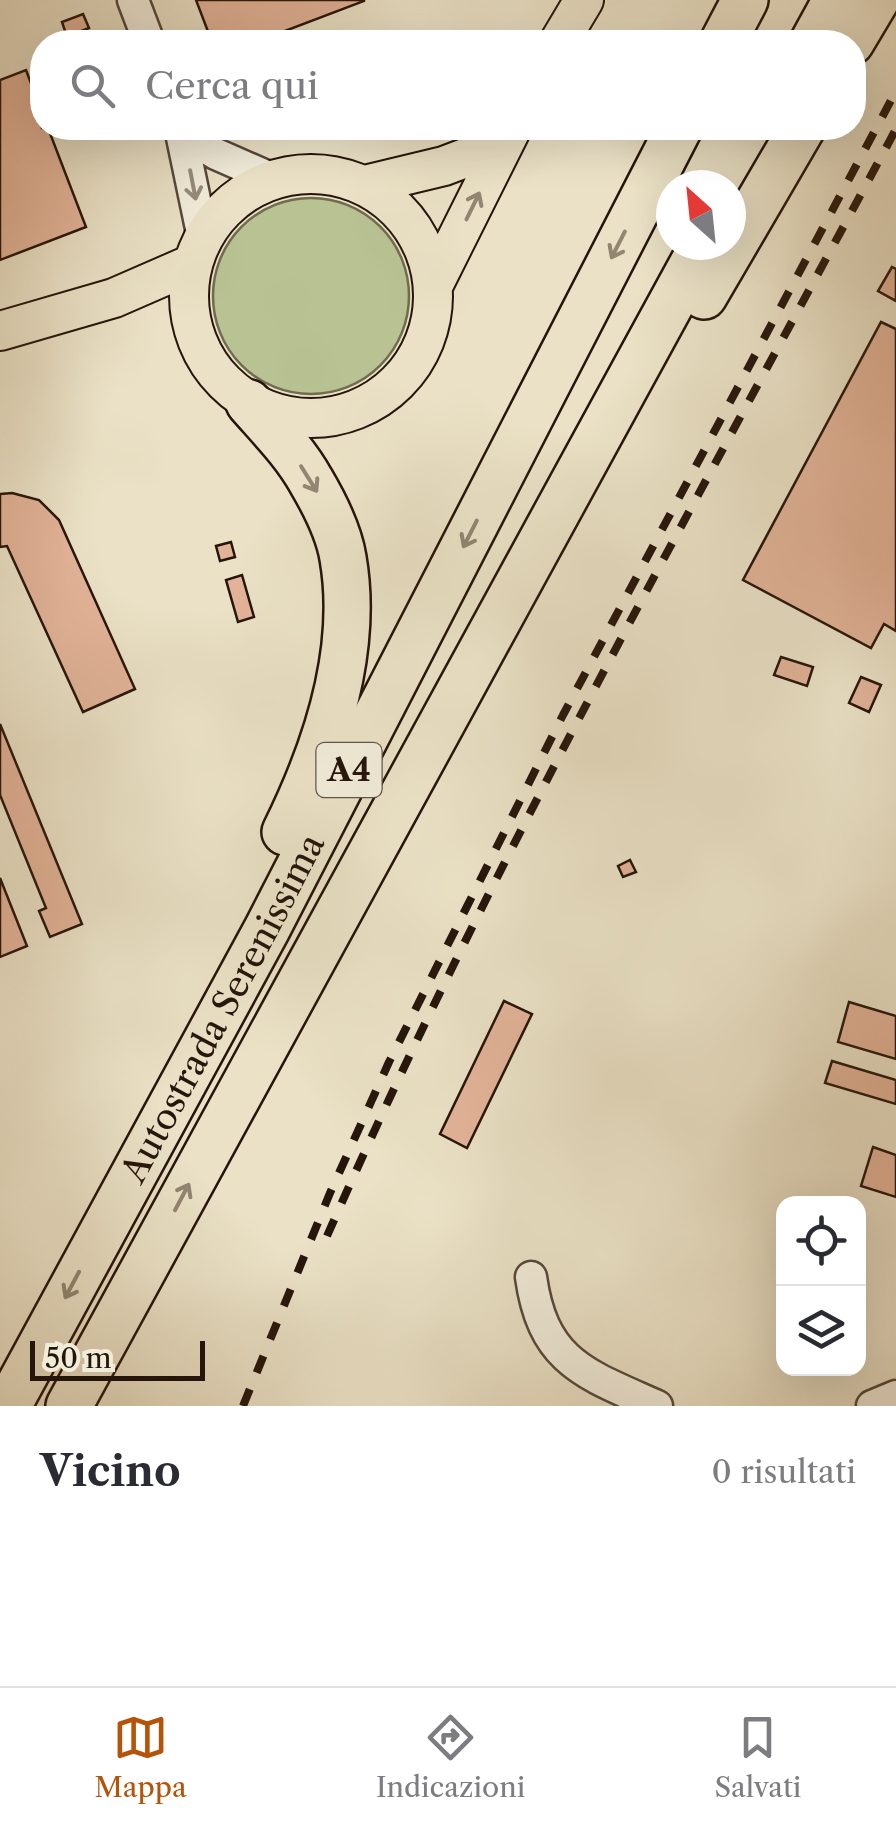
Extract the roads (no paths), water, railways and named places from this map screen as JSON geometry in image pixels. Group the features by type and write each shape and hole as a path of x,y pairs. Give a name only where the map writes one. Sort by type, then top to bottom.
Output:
{"highway":[{"path":"729,30 744,0"},
{"path":"820,30 836,0"},
{"path":"858,30 876,0"},
{"name":"Autostrada Serenissima","path":"8,1406 267,928 673,140"},
{"path":"743,170 760,140"},
{"path":"212,1140 795,140"},
{"name":"Autostrada Serenissima","path":"69,1406 694,260"},
{"path":"110,1213 202,1000 306,788 342,664 348,611 343,556 310,478 249,403"}],"main road":[{"path":"566,30 584,0"},
{"path":"364,185 444,166 472,155 489,140"},
{"path":"434,284 506,140"},
{"path":"335,175 364,185 399,210 422,244 434,284 431,322 417,358 393,388 360,409 323,419 285,416 249,403 225,385 206,362 194,335 188,300 197,251 221,212 245,192 273,179 335,175"},
{"path":"0,331 114,298 197,251"},
{"path":"114,298 152,306 169,314 194,335"}],"street":[{"path":"133,0 144,30"},
{"path":"182,140 197,251"},
{"path":"196,140 216,154 273,179"},
{"path":"531,1277 536,1313 564,1354 584,1373 657,1406"},
{"path":"872,1406 896,1396"}],"railway":[{"path":"243,1406 330,1193 389,1062 563,715 896,91"},
{"path":"327,1236 391,1094 529,815 896,129"}]}
